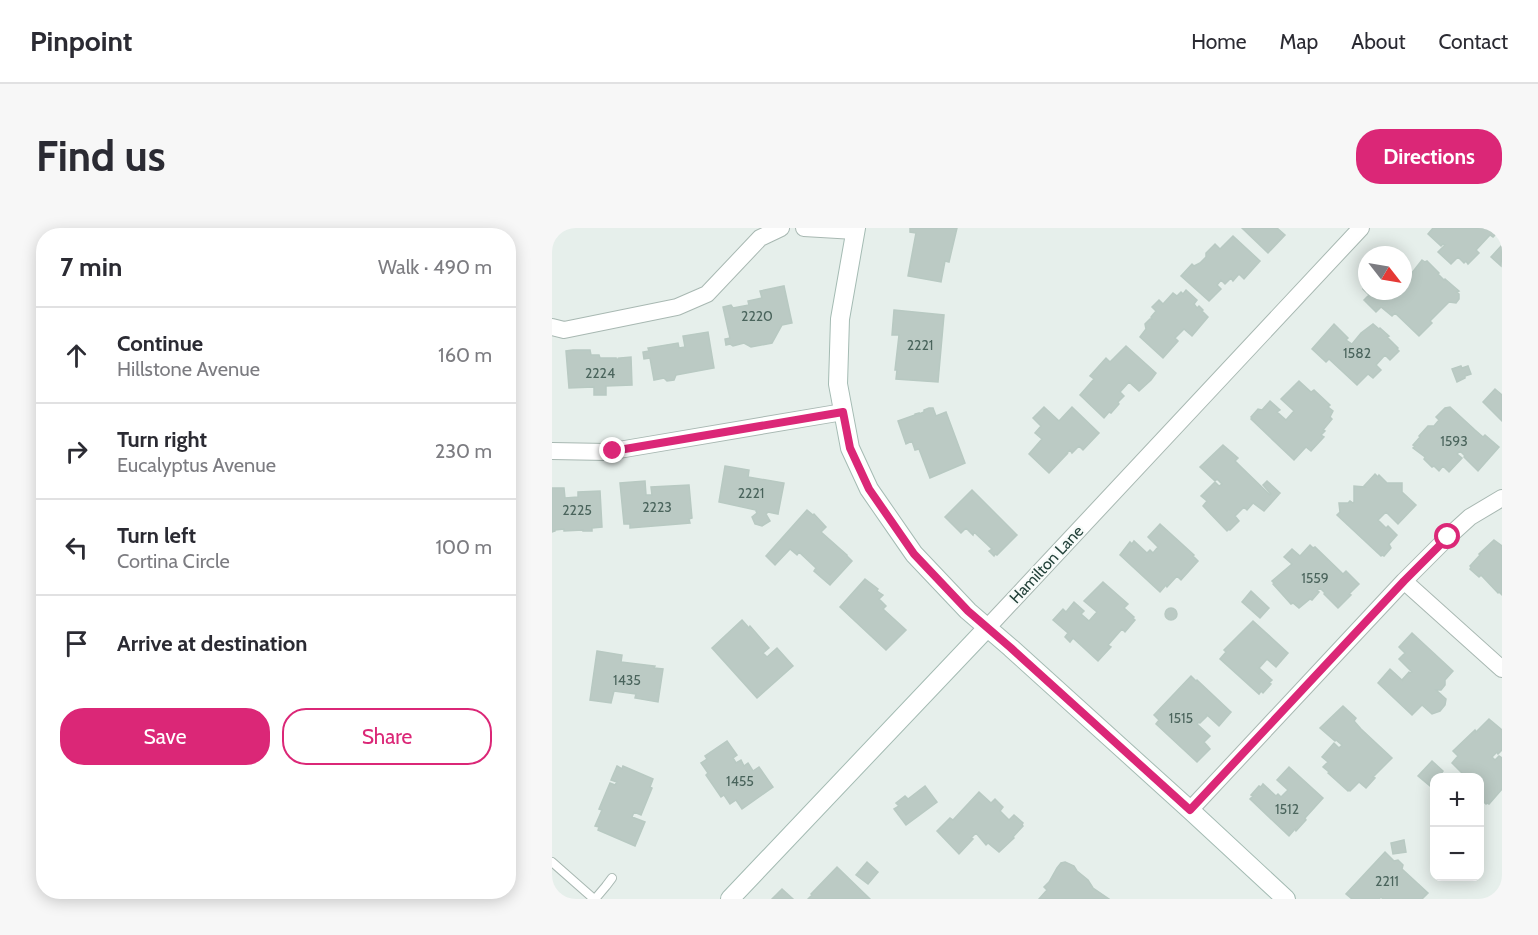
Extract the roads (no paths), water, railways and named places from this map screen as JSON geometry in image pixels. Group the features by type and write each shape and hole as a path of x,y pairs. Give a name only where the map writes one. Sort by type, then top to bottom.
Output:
{"street":[{"path":"552,327 564,330 677,308 707,294 760,238 782,228"},
{"path":"804,228 856,230 840,319 838,384 843,412 850,448 869,489 914,554 968,611 1286,899"},
{"name":"Hamilton Lane","path":"730,899 1361,228"},
{"path":"552,452 608,452 843,412"},
{"path":"1190,810 1404,581 1470,517 1502,498"},
{"path":"1404,581 1502,669"}],"lane":[{"path":"552,862 594,899 612,878"}]}
